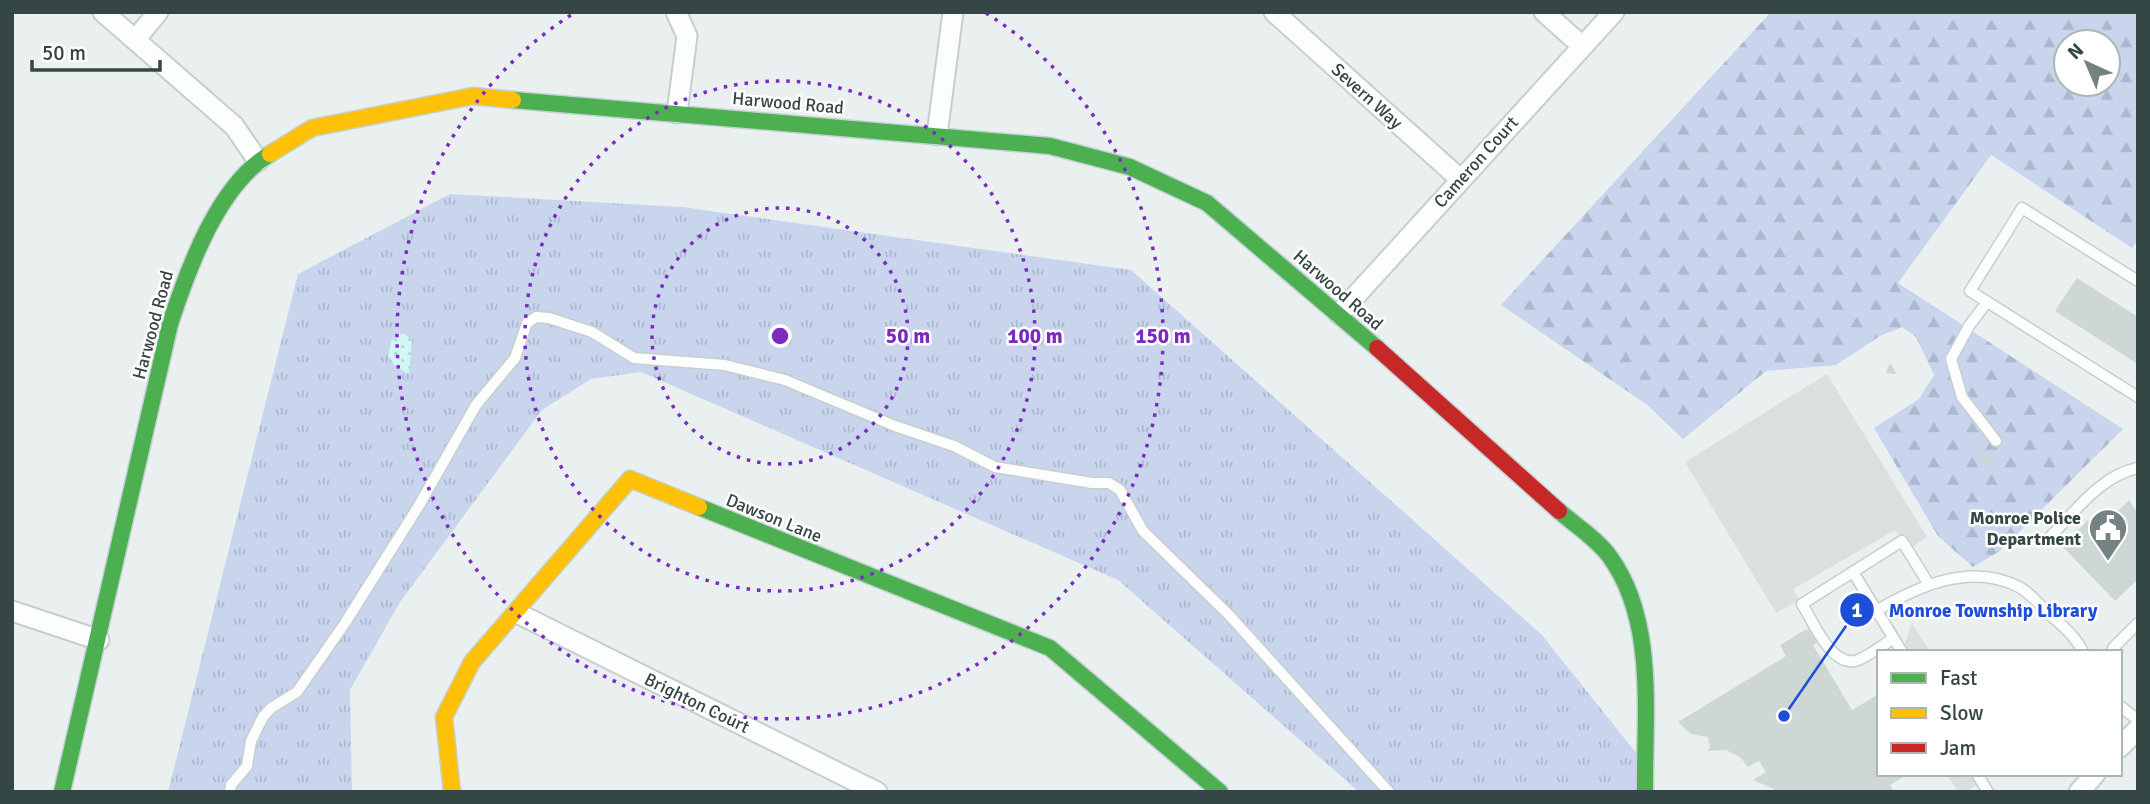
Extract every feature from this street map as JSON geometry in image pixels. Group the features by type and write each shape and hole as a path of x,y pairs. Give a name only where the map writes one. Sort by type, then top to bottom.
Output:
{"street":[{"path":"103,12 234,126 258,161"},
{"path":"135,40 158,12"},
{"path":"676,12 687,36 677,113"},
{"path":"937,135 953,12"},
{"name":"Severn Way","path":"1274,12 1460,179"},
{"path":"1544,12 1582,47"},
{"name":"Cameron Court","path":"1339,314 1614,12"},
{"name":"Harwood Road","path":"62,792 170,324 188,268 217,212 258,161 312,128 473,96 1050,146 1130,167 1207,203 1339,314 1610,557 1635,608 1641,648 1645,792"},
{"name":"Dawson Lane","path":"452,792 444,717 472,662 630,479 1050,648 1220,792"},
{"path":"12,611 99,639"},
{"name":"Brighton Court","path":"517,613 877,792"},
{"path":"2122,745 2138,729"},
{"path":"2079,792 2093,776"}],"lane":[{"path":"2138,281 2022,208 1970,291 2138,397"},
{"path":"1987,302 1969,326 1951,359 1962,397 1996,441"},
{"path":"230,792 231,785 247,766 251,741 264,717 271,708 297,692 345,623 418,507 476,405 515,358 527,323 536,317 549,317 592,332 634,358 725,365 785,380 895,426 954,446 995,467 1091,483 1109,483 1120,489 1143,531 1229,615 1389,792"},
{"path":"2050,537 2104,483 2121,471 2138,468"},
{"path":"1893,639 1858,660 1844,660 1831,650 1802,604 1902,541 1928,583"},
{"path":"1853,572 1901,650"},
{"path":"1876,611 1928,583 1983,578 2018,586 2074,636 2082,650"},
{"path":"2113,648 2138,624"},
{"path":"2122,708 2138,720"},
{"path":"1978,776 1988,792"}],"green space":[{"path":"1771,12 2138,12 2138,240 2132,248 1991,155 1898,283 2123,429 2000,551 1973,567 1938,536 1874,428 1919,399 1934,375 1916,337 1902,327 1880,336 1836,365 1766,371 1683,439 1646,404 1501,305"},
{"path":"450,194 682,207 1131,270 1541,634 1645,764 1645,792 1359,792 1118,580 641,372 591,379 542,410 400,602 350,690 352,792 168,792 298,274"}],"sand":[{"path":"398,333 405,334 412,341 409,374 396,367 388,356 391,342"}],"shaded area":[{"path":"1827,374 1927,537 1908,550 1895,530 1793,589 1799,600 1776,613 1685,462"},
{"path":"1912,623 1929,650 1903,650"},
{"path":"1948,776 1984,776 1982,782 1966,792 1958,792"}],"building":[{"path":"2077,278 2138,317 2138,364 2055,311"},
{"path":"1890,363 1897,374 1886,373"},
{"path":"1992,453 1986,467 1977,455"},
{"name":"Monroe Police Department","path":"2129,500 2138,514 2138,579 2115,601 2062,546 2088,520 2098,531"},
{"path":"1809,630 1817,643 1813,645 1852,710 1877,695 1877,776 1905,776 1890,785 1894,792 1773,792 1774,789 1753,780 1766,772 1759,761 1748,767 1740,757 1726,750 1707,751 1710,748 1708,737 1691,734 1678,722 1786,656 1780,645"}],"traffic: fast":[{"path":"513,100 1050,146 1130,167 1207,203 1377,348"},
{"path":"62,792 170,324 196,254 220,207 235,186 270,154"},
{"path":"699,507 1050,648 1220,792"},
{"path":"1559,511 1610,557 1625,583 1635,611 1645,671 1645,792"}],"traffic: slow":[{"path":"270,154 312,128 473,96 513,100"},
{"path":"452,792 444,717 472,662 630,479 699,507"}],"traffic: jam":[{"path":"1377,348 1559,511"}],"place":[{"name":"Monroe Police Department","path":"2108,562"},
{"name":"Monroe Township Library","path":"1784,716"}]}
